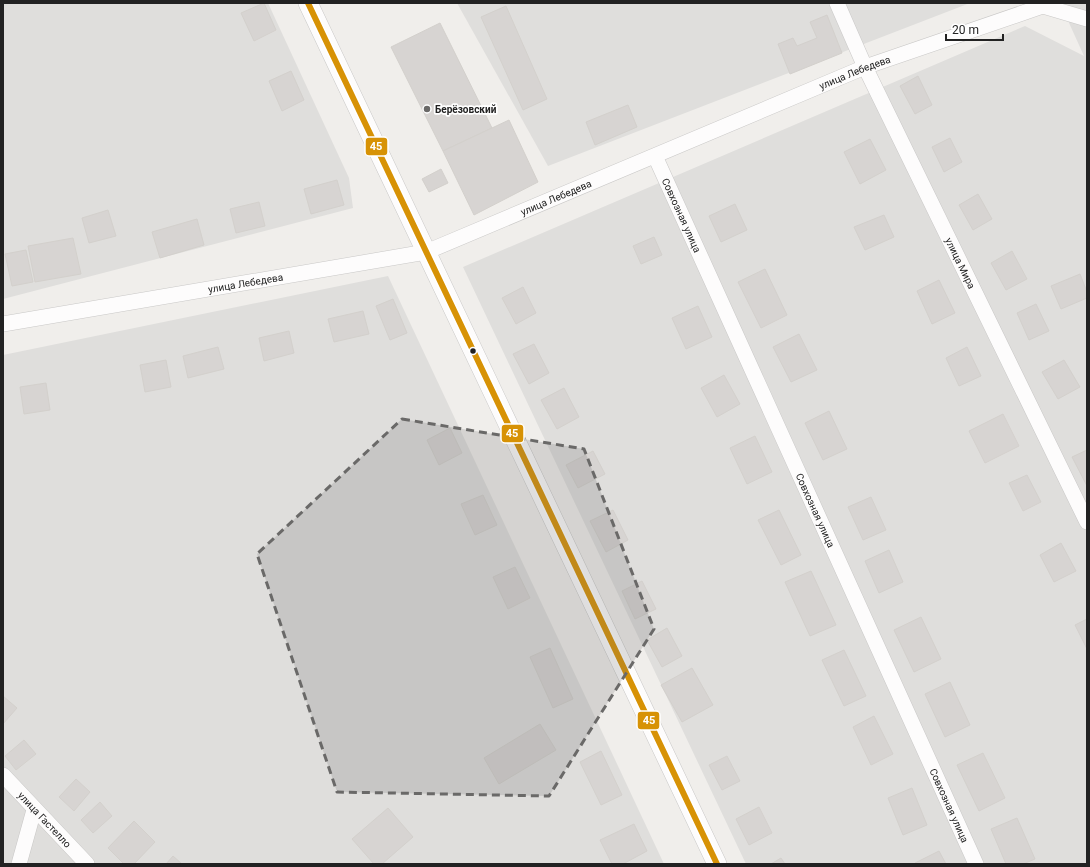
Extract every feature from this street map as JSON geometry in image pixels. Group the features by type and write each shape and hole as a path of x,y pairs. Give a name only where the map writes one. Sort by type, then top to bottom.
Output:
{"street":[{"path":"308,3 717,864"},
{"name":"улица Мира","path":"837,3 865,67 1087,522"},
{"name":"улица Лебедева","path":"3,324 426,252 865,67 1042,6 1087,18"},
{"name":"Совхозная улица","path":"655,156 976,864"},
{"name":"улица Гастелло","path":"3,775 34,810 87,864"},
{"path":"19,864 34,810"}],"highlighted area":[{"path":"402,419 584,449 654,629 549,796 337,792 257,554"}],"shaded area":[{"path":"3,3 268,3 349,178 353,208 3,299"},
{"path":"457,3 970,3 548,166"},
{"path":"1060,3 1087,3 1087,864 746,864 463,267 1025,26 1084,56"},
{"path":"388,276 664,864 3,864 3,355"}],"building":[{"path":"264,3 276,30 254,41 241,13"},
{"path":"506,6 547,99 523,110 481,17"},
{"path":"827,15 842,53 790,74 778,44 793,38 797,46 817,38 810,22"},
{"path":"440,23 492,128 443,151 391,47"},
{"path":"291,71 304,100 282,111 269,81"},
{"path":"918,76 932,105 915,114 900,86"},
{"path":"628,105 637,127 595,145 586,122"},
{"path":"509,120 538,182 474,215 443,151"},
{"path":"950,138 962,162 944,172 932,147"},
{"path":"870,139 886,170 860,184 844,152"},
{"path":"441,169 448,183 429,192 422,179"},
{"path":"337,180 344,205 311,214 304,189"},
{"path":"978,194 992,219 973,230 959,205"},
{"path":"259,202 265,226 236,233 230,209"},
{"path":"735,204 747,230 721,242 709,216"},
{"path":"108,210 116,236 89,243 82,218"},
{"path":"884,215 894,237 865,250 854,227"},
{"path":"197,219 204,245 160,258 152,232"},
{"path":"654,237 662,255 641,264 633,246"},
{"path":"73,238 81,274 35,282 28,246"},
{"path":"26,250 33,282 12,286 5,254"},
{"path":"1012,251 1027,279 1006,290 991,263"},
{"path":"765,269 787,315 761,328 738,282"},
{"path":"1080,274 1087,292 1087,298 1061,309 1051,286"},
{"path":"939,280 955,313 932,324 917,291"},
{"path":"523,287 536,313 516,324 502,298"},
{"path":"393,299 407,333 390,340 376,306"},
{"path":"1036,304 1049,331 1029,340 1017,313"},
{"path":"698,306 712,337 686,349 672,318"},
{"path":"363,311 369,334 334,342 328,319"},
{"path":"289,331 294,353 264,361 259,338"},
{"path":"799,334 817,370 791,382 773,347"},
{"path":"534,344 549,373 529,384 513,354"},
{"path":"218,347 224,369 188,378 183,356"},
{"path":"967,347 981,376 959,386 946,358"},
{"path":"166,360 171,387 145,392 140,365"},
{"path":"1064,360 1080,387 1058,399 1042,372"},
{"path":"724,375 740,404 717,417 701,388"},
{"path":"46,383 50,410 24,414 20,387"},
{"path":"564,388 579,417 557,429 541,400"},
{"path":"829,411 847,449 823,460 805,423"},
{"path":"1003,414 1019,446 985,463 969,431"},
{"path":"450,428 462,453 439,465 427,440"},
{"path":"755,436 772,472 747,484 730,448"},
{"path":"1087,450 1087,486 1072,457"},
{"path":"593,451 605,474 578,488 566,465"},
{"path":"1027,475 1041,502 1023,511 1009,483"},
{"path":"483,495 497,525 475,535 461,504"},
{"path":"871,497 886,530 863,540 848,507"},
{"path":"613,510 628,540 606,552 590,521"},
{"path":"779,510 801,555 781,565 758,520"},
{"path":"1061,543 1076,571 1054,582 1040,555"},
{"path":"889,550 903,582 879,593 865,561"},
{"path":"515,567 530,598 508,609 493,577"},
{"path":"811,571 836,625 810,636 785,582"},
{"path":"642,581 656,609 635,619 622,591"},
{"path":"921,617 941,659 914,672 894,630"},
{"path":"1087,619 1087,649 1075,625"},
{"path":"667,628 682,656 662,667 647,640"},
{"path":"550,648 573,699 553,708 530,657"},
{"path":"844,650 866,696 844,706 822,660"},
{"path":"692,668 713,705 682,722 661,685"},
{"path":"950,682 970,725 945,737 925,694"},
{"path":"3,696 17,708 3,724"},
{"path":"874,716 893,754 871,765 853,727"},
{"path":"540,724 556,750 499,784 484,758"},
{"path":"24,740 36,754 16,770 5,756"},
{"path":"601,751 622,795 601,805 580,762"},
{"path":"983,753 1005,798 979,811 957,765"},
{"path":"727,756 740,781 722,790 709,765"},
{"path":"76,779 90,792 74,811 59,797"},
{"path":"912,788 927,825 903,835 888,798"},
{"path":"100,802 112,816 93,833 81,820"},
{"path":"759,807 772,833 749,845 736,819"},
{"path":"388,808 413,837 382,864 374,864 352,839"},
{"path":"1017,818 1035,859 1023,864 1006,864 991,829"},
{"path":"134,821 155,842 134,864 124,864 108,848"},
{"path":"634,824 647,851 623,864 612,864 600,840"},
{"path":"939,851 946,864 915,864 915,863"},
{"path":"173,856 182,864 166,864"},
{"path":"781,858 785,864 771,864"}],"transit line":[{"name":"45","path":"308,3 717,864"}],"place":[{"name":"Берёзовский","path":"427,109"}]}
